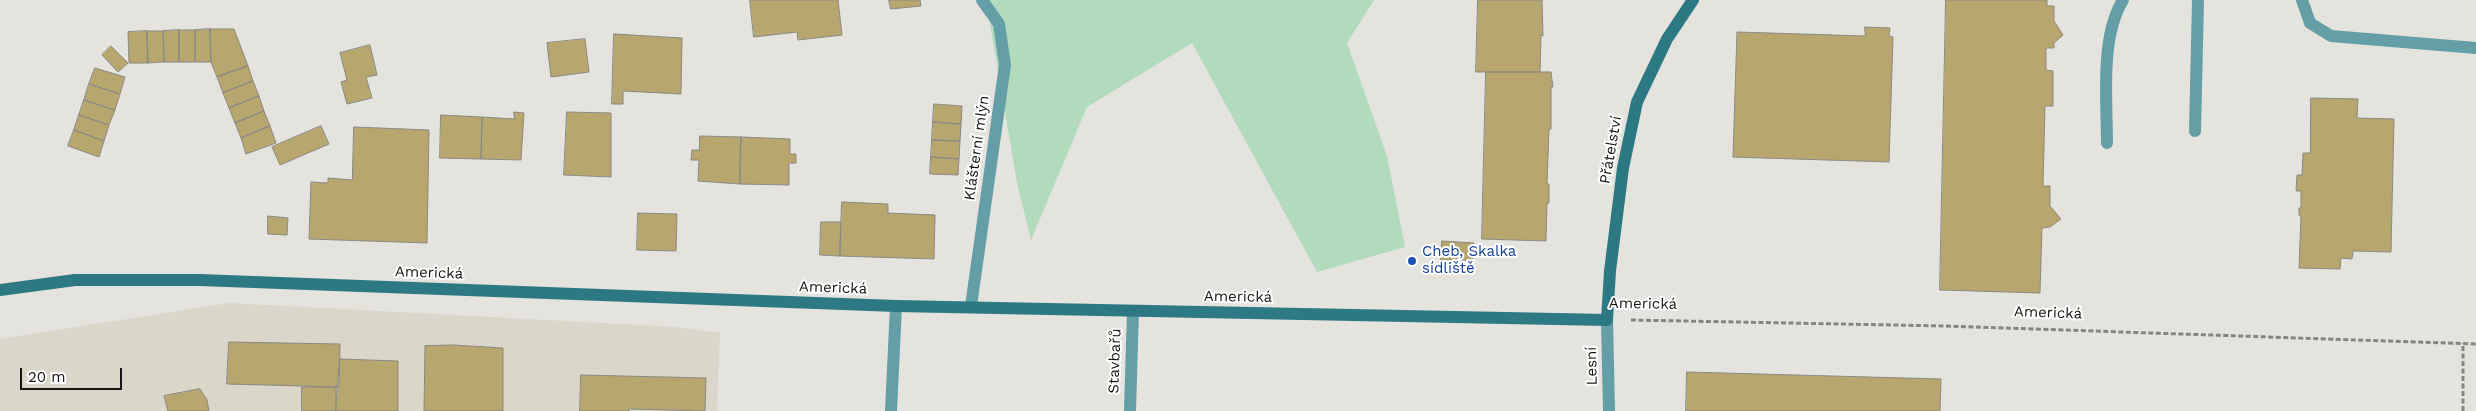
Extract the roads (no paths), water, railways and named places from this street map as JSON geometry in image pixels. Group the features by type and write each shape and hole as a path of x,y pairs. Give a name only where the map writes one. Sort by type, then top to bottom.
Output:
{"street":[{"name":"Klášterní mlýn","path":"970,306 1005,64 999,24 982,0"},
{"name":"Přátelství","path":"1607,320 1610,271 1623,168 1637,102 1667,39 1693,0"},
{"path":"2107,143 2106,59 2116,10 2123,0"},
{"path":"2195,131 2198,0"},
{"path":"2302,0 2310,23 2331,36 2476,48"},
{"name":"Americká","path":"0,290 75,280 200,280 896,306 1607,320"},
{"path":"891,411 896,306"},
{"name":"Stavbařů","path":"1130,411 1133,311"},
{"name":"Lesní","path":"1607,320 1610,411"}],"place":[{"name":"Cheb, Skalka sídliště","path":"1412,261"}]}
